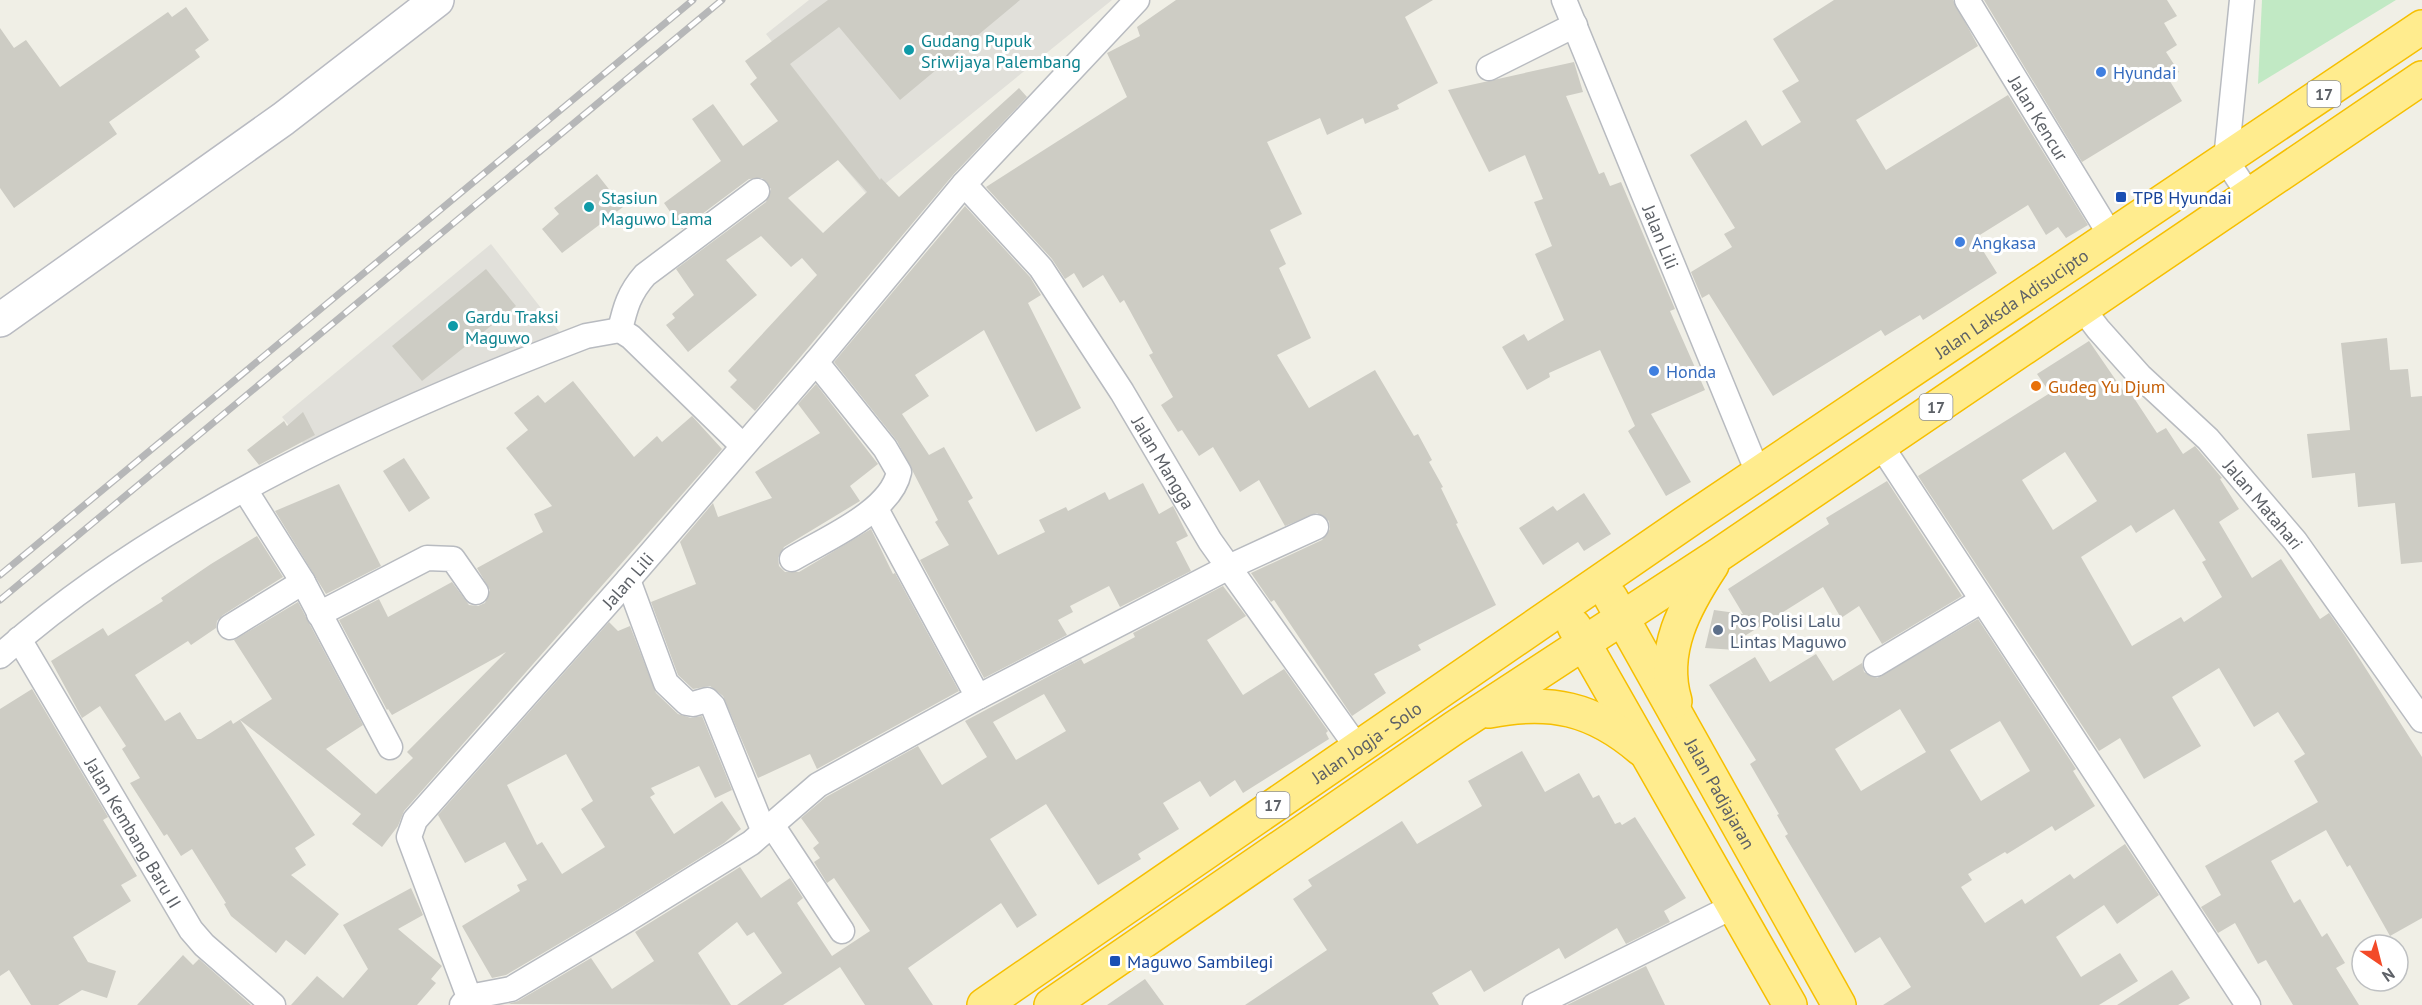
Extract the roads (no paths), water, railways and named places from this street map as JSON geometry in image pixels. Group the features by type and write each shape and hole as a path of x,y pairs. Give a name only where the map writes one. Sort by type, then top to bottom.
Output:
{"highway":[{"name":"Jalan Laksda Adisucipto","path":"1601,582 1758,473 2422,27"},
{"name":"17","path":"1051,1005 1468,719 1720,554 2422,78"},
{"path":"1680,720 1671,690 1670,663 1675,636 1685,609 1720,554"},
{"name":"Jalan Jogja - Solo","path":"984,1005 1357,747 1601,582"},
{"name":"Jalan Padjajaran","path":"1601,582 1680,720 1830,1002"},
{"path":"1562,607 1790,1005"},
{"path":"1468,719 1489,711 1519,705 1546,705 1574,710 1604,723 1649,757"}],"street":[{"path":"0,320 283,119 437,0"},
{"name":"Jalan Lili","path":"465,1001 409,837 415,819 628,580 816,362 964,184 1137,0"},
{"name":"Jalan Lili","path":"1564,0 1758,473"},
{"name":"Jalan Kencur","path":"1967,0 2111,236"},
{"path":"2242,0 2226,160 2249,195"},
{"path":"1490,68 1575,25"},
{"name":"Jalan Mangga","path":"964,184 1041,268 1122,392 1210,541 1357,747"},
{"path":"620,330 625,304 633,289 645,275 757,191"},
{"name":"Jalan Matahari","path":"2082,308 2140,376 2208,439 2295,541 2422,720"},
{"path":"0,657 20,639 111,572 177,528 245,490 364,429 566,343 604,331 620,330 644,348 743,446"},
{"path":"792,559 876,509 897,483 899,472 885,448 816,362"},
{"path":"1880,444 2248,1005"},
{"path":"245,490 303,582 390,747"},
{"path":"876,509 978,697"},
{"path":"465,1001 511,988 693,879 751,843 818,785 978,697 1229,567 1316,527"},
{"path":"319,614 427,558 453,559 476,592"},
{"path":"628,580 666,683 687,703 693,704 707,699 713,706 768,828 842,931"},
{"path":"230,627 303,582"},
{"path":"1876,664 1981,601"},
{"name":"Jalan Kembang Baru II","path":"20,639 191,930 204,945 273,1005"},
{"path":"1535,1005 1734,906"}],"railway":[{"path":"0,575 693,0"},
{"path":"0,600 722,0"}],"place":[{"name":"Gudang Pupuk Sriwijaya Palembang","path":"909,50"},
{"name":"Hyundai","path":"2101,72"},
{"name":"TPB Hyundai","path":"2121,197"},
{"name":"Stasiun Maguwo Lama","path":"589,207"},
{"name":"Angkasa","path":"1960,242"},
{"name":"Gardu Traksi Maguwo","path":"453,326"},
{"name":"Honda","path":"1654,371"},
{"name":"Gudeg Yu Djum","path":"2036,386"},
{"name":"Pos Polisi Lalu Lintas Maguwo","path":"1718,630"},
{"name":"Maguwo Sambilegi","path":"1115,961"}]}
